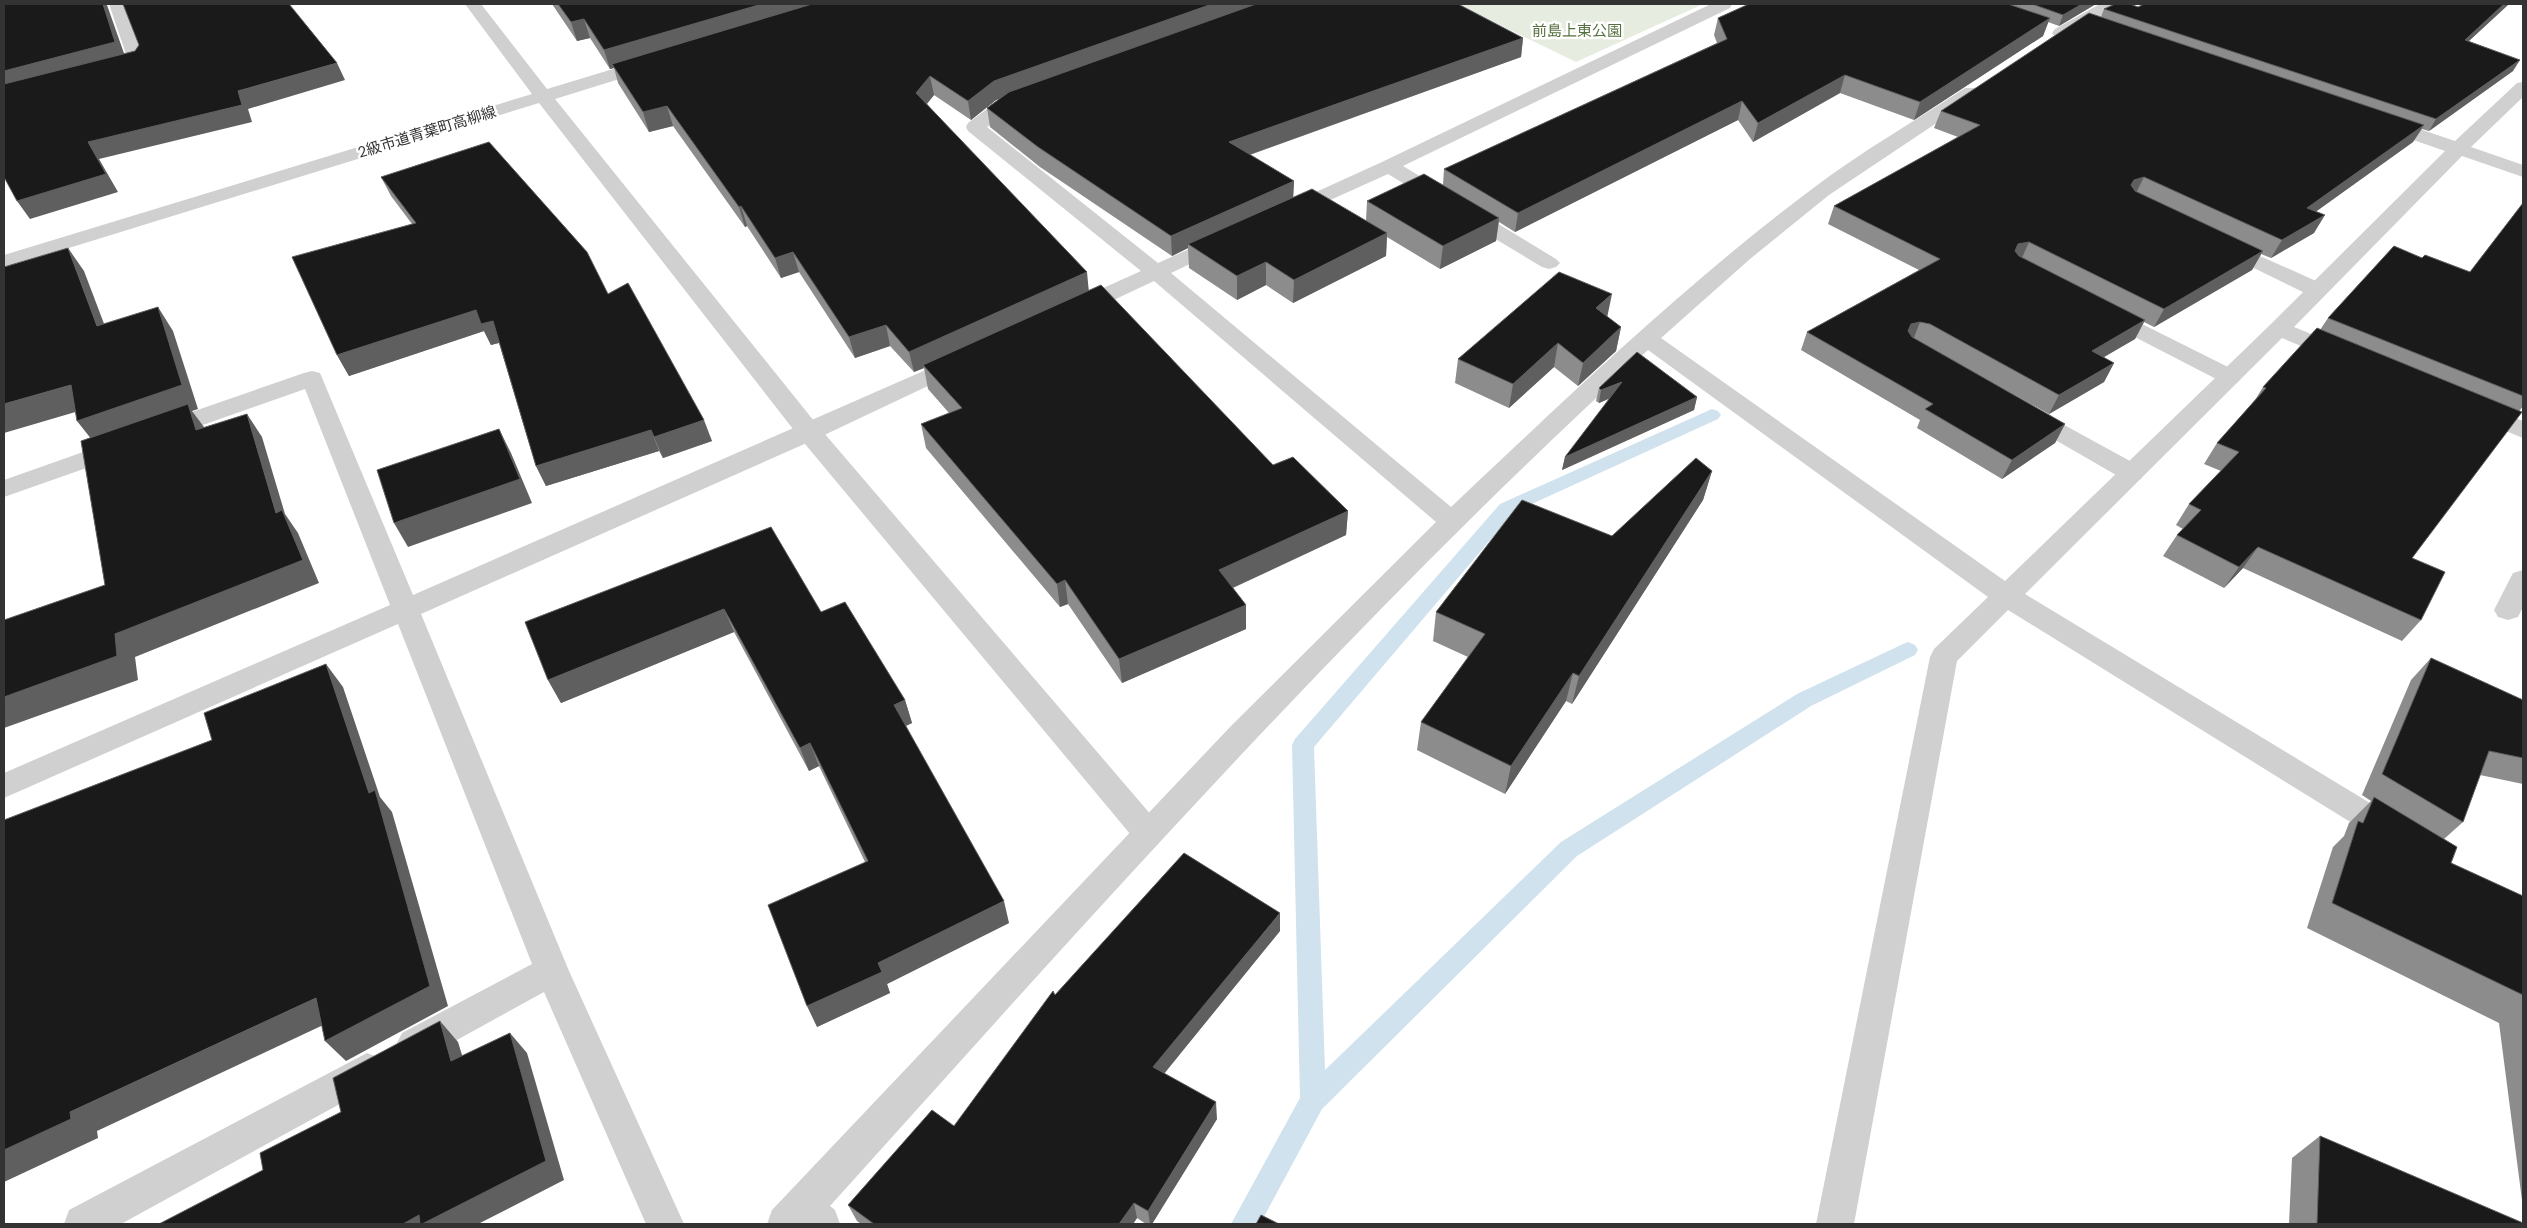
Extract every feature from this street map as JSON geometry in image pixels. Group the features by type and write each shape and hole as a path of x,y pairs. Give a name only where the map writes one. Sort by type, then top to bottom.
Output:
{"street":[{"path":"100,73 138,63 117,4"},
{"path":"473,4 543,96 809,432 1147,832"},
{"path":"1272,219 1389,166 1724,4"},
{"path":"2048,35 2081,22 2112,4"},
{"path":"2081,22 2100,28"},
{"name":"2級市道青葉町高柳線","path":"4,262 673,57"},
{"path":"804,1219 1147,832 1387,583 1646,338 1824,190 1986,82"},
{"path":"1835,1224 1944,657 2280,329 2458,148 2523,86"},
{"path":"1042,92 1004,106 975,127 1156,272 1452,521"},
{"path":"2364,117 2523,171"},
{"path":"1389,166 1550,263"},
{"path":"1058,317 1236,235"},
{"path":"2204,236 2317,290"},
{"path":"2090,305 2230,378"},
{"path":"2280,329 2361,363"},
{"path":"1646,338 2006,596 2188,709 2412,844"},
{"path":"4,786 809,432 978,354"},
{"path":"4,489 312,378 552,971 665,1224"},
{"path":"2005,402 2132,473"},
{"path":"2460,404 2523,430"},
{"path":"2508,610 2523,580"},
{"path":"83,1224 552,971"}],"green space":[{"name":"前島上東公園","path":"1456,4 1703,4 1576,62"}],"building":[{"path":"4,4 103,4 115,42 4,71"},
{"path":"123,4 289,4 337,63 238,91 242,105 88,142 106,174 17,201 4,177 4,84 135,51 139,45"},
{"path":"558,4 762,4 604,50 584,19 571,22"},
{"path":"812,4 1212,4 994,81 968,101 930,76 916,93 1087,272 909,352 886,325 849,337 793,252 775,258 741,206 739,207 667,106 643,112 612,64"},
{"path":"1256,4 1458,4 1523,38 1229,142 1294,181 1171,236 1038,147 987,108 1009,92"},
{"path":"1749,4 2008,4 2050,18 1920,102 1845,75 1758,123 1742,101 1518,213 1444,169 1727,39 1718,18"},
{"path":"2032,4 2082,4 2063,15"},
{"path":"2115,4 2130,4 2138,7 2144,4 2504,4 2465,40 2520,60 2436,119 2104,9"},
{"path":"2089,13 2424,125 2307,208 2325,215 2282,240 2144,177 2134,180 2131,185 2135,191 2263,251 2164,309 2029,242 2018,244 2015,251 2019,256 2145,320 2092,351 2114,363 2059,395 1930,324 1920,322 1911,324 1908,331 1912,337 2065,424 2012,460 1925,409 1933,404 1807,332 1940,259 1834,206 1980,125 1941,111"},
{"path":"489,142 587,252 608,294 628,283 704,420 654,437 651,430 536,466 493,321 481,324 476,310 337,355 292,257 416,223 381,177"},
{"path":"1424,174 1499,218 1443,246 1367,201"},
{"path":"1312,189 1387,233 1294,280 1266,262 1237,276 1188,244"},
{"path":"2523,203 2523,396 2328,318 2394,246 2422,258 2425,255 2470,272"},
{"path":"68,248 97,326 158,307 182,385 77,421 71,385 4,404 4,267"},
{"path":"1559,272 1612,294 1596,308 1621,327 1583,363 1558,343 1513,384 1458,359"},
{"path":"1101,285 1273,465 1293,457 1348,511 1219,570 1246,605 1119,659 1065,580 1057,584 921,424 962,408 923,365"},
{"path":"2317,328 2522,412 2412,558 2445,572 2421,620 2258,547 2239,567 2177,535 2201,510 2189,504 2239,452 2217,443 2266,388 2263,387"},
{"path":"1637,352 1697,397 1565,457 1622,382 1601,390 1599,388"},
{"path":"188,404 196,430 247,414 276,513 282,510 303,560 115,634 117,656 4,697 4,620 105,585 81,441"},
{"path":"499,429 520,479 394,523 377,470"},
{"path":"1696,458 1712,471 1579,676 1573,673 1511,766 1421,722 1485,634 1436,612 1522,500 1612,536"},
{"path":"771,527 821,612 845,602 905,700 894,705 1004,901 878,963 882,972 807,1006 768,905 868,861 810,743 800,748 724,609 548,680 525,622"},
{"path":"2431,658 2523,700 2523,758 2489,751 2463,822 2382,774"},
{"path":"326,664 369,793 375,790 430,986 325,1041 316,998 70,1112 71,1119 4,1150 4,820 212,740 204,713"},
{"path":"2374,797 2457,847 2451,863 2523,896 2523,995 2332,903 2358,821 2363,823"},
{"path":"1184,853 1280,913 1153,1067 1216,1102 1148,1211 1134,1203 1119,1224 874,1224 848,1205 932,1110 954,1126 1053,991 1055,995"},
{"path":"440,1021 451,1061 510,1033 546,1161 422,1224 420,1224 419,1215 403,1224 159,1224 263,1170 260,1153 341,1112 333,1078"},
{"path":"2320,1136 2523,1223 2523,1224 2317,1224"},
{"path":"1261,1215 1279,1224 1256,1224"}],"waterway":[{"path":"1313,1100 1303,745 1507,508 1712,415"},
{"path":"1313,1100 1569,849 1804,700 1908,650"},
{"path":"1245,1224 1313,1100"}]}
